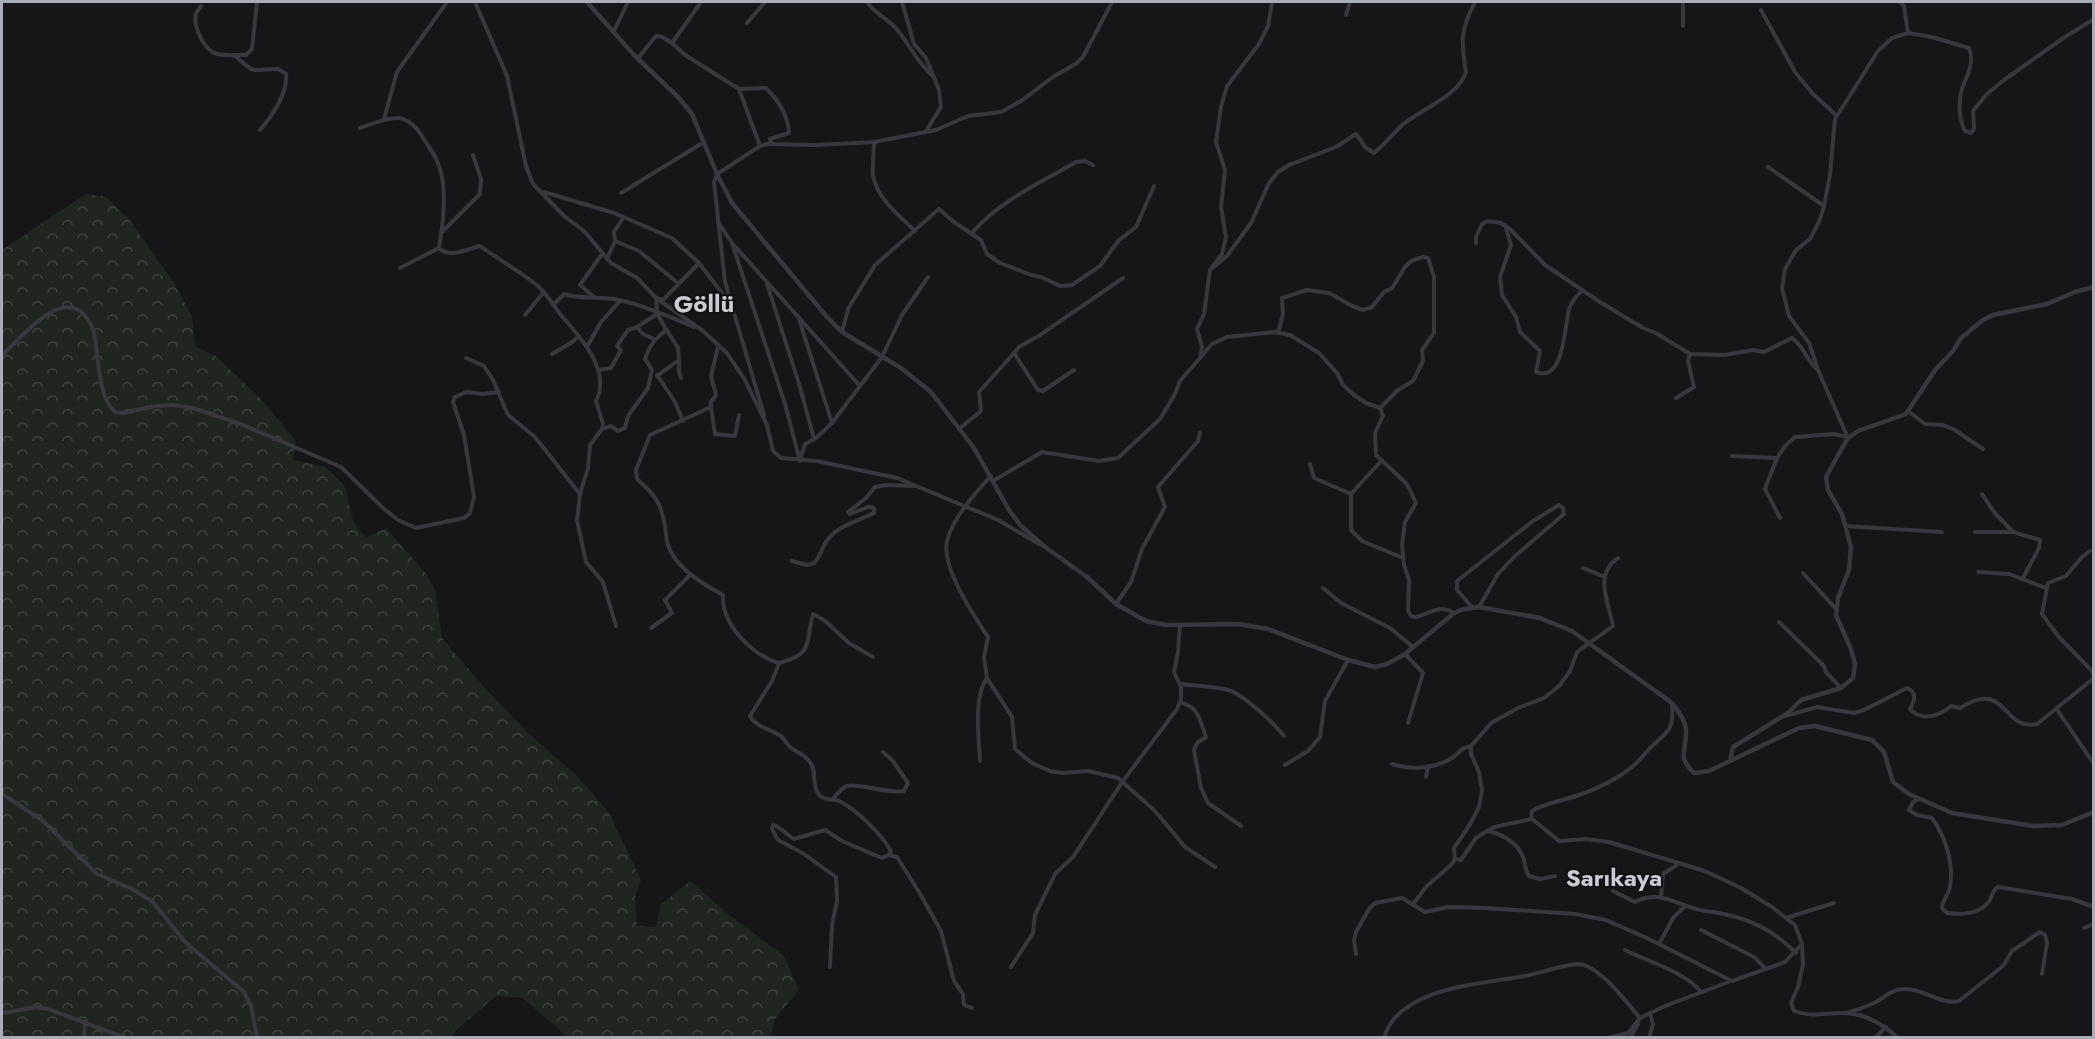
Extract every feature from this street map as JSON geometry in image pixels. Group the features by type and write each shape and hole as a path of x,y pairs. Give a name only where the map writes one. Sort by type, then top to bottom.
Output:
{"street":[{"path":"201,6 196,13 196,21 203,41 210,51 217,54 246,55 252,49 257,2"},
{"path":"384,119 398,72 447,2"},
{"path":"475,2 507,76 526,166 533,184 564,216 584,231 607,259 637,278 656,298 703,331 727,353 745,380 767,425"},
{"path":"587,2 692,114 717,174 732,203 746,221 842,332 931,392 974,448 1015,518 1045,547"},
{"path":"614,32 628,2"},
{"path":"672,43 700,2"},
{"path":"747,23 765,2"},
{"path":"867,2 872,9 898,30 908,46 934,76"},
{"path":"902,2 914,44 926,58 939,90 941,107 925,131"},
{"path":"1112,2 1083,57 1077,63 1001,112 968,116 936,130 874,142 816,145 771,143 760,146 717,174 714,182 725,282 773,451 780,458 817,461 897,478 998,520 1045,547 1087,577 1116,603 1146,621 1166,625 1238,624 1268,629 1348,660 1375,667 1387,664 1405,654 1454,613 1464,609 1479,607 1540,618 1572,631 1672,702 1680,713 1687,732 1682,752 1684,763 1694,773 1709,771 1799,728 1815,726 1872,740 1884,752 1893,782 1909,794 1952,813 2033,826 2062,825 2094,812"},
{"path":"1200,358 1202,347 1197,328 1204,314 1210,270 1222,254 1226,237 1221,207 1225,170 1216,142 1221,106 1227,86 1259,44 1268,26 1272,2"},
{"path":"1346,15 1350,2"},
{"path":"1210,270 1227,256 1251,223 1269,183 1278,172 1289,165 1336,147 1356,134 1366,148 1374,153 1401,126 1444,98 1465,78 1462,37 1465,20 1475,2"},
{"path":"1683,2 1683,26"},
{"path":"1900,2 1904,6 1908,33"},
{"path":"1761,10 1795,72 1813,94 1837,116"},
{"path":"1848,438 1818,370 1809,343 1789,316 1782,288 1789,260 1796,250 1810,239 1824,207 1837,116 1878,51 1892,38 1908,33 1932,37 1969,48 1973,57 1961,92 1960,120 1965,132 1971,133 1974,129 1973,111 1987,94 2061,39 2094,19"},
{"path":"638,58 656,36 662,37 685,55 739,89 766,88 778,100 789,124 789,133 770,139 771,143"},
{"path":"234,55 251,71 278,69 286,74 287,82 273,114 260,130"},
{"path":"739,89 760,146"},
{"path":"360,128 384,119 401,118 418,129 439,164 443,179 442,231 439,248"},
{"path":"621,193 704,142"},
{"path":"874,142 873,174 877,189 886,202 915,231"},
{"path":"442,231 480,194 481,179 472,154"},
{"path":"972,233 985,218 1013,196 1076,162 1085,161 1093,165"},
{"path":"1768,167 1824,207"},
{"path":"842,332 848,309 875,266 939,209 981,240 987,254 1000,263 1060,286 1072,285 1100,266 1119,240 1136,227 1154,186"},
{"path":"542,192 590,205 672,238 699,263 731,306"},
{"path":"607,259 615,241 614,232 623,218"},
{"path":"1476,243 1476,237 1482,224 1493,221 1505,225 1545,265 1643,328 1656,333 1690,354 1725,355 1753,350 1764,352 1792,338 1799,342 1810,363 1818,370"},
{"path":"717,222 732,243 860,386"},
{"path":"1505,225 1511,245 1500,278 1502,295 1516,317 1520,332 1540,351 1536,372 1547,373 1559,361 1570,306 1583,290"},
{"path":"615,241 639,251 679,284"},
{"path":"732,243 782,393 800,461"},
{"path":"439,248 444,253 452,254 480,246 537,286 575,329 598,370 601,391 596,401 603,424 590,445 588,468 580,494 578,520 586,562 603,582 616,626"},
{"path":"400,268 439,248"},
{"path":"595,297 580,285 603,255"},
{"path":"1278,333 1283,314 1282,298 1307,290 1329,293 1363,310 1372,307 1384,292 1392,288 1411,261 1423,257 1428,258 1434,278 1434,333 1422,350 1423,361 1413,381 1398,390 1380,408"},
{"path":"656,298 663,300 699,263"},
{"path":"800,461 805,444 832,423 882,357 902,315 928,277"},
{"path":"959,429 981,411 979,392 1019,347 1123,278"},
{"path":"766,281 814,439"},
{"path":"1730,761 1733,747 1784,716 1801,700 1841,687 1853,678 1855,664 1851,649 1836,615 1838,598 1849,570 1851,547 1842,514 1828,490 1826,477 1848,438 1858,431 1906,414 1935,370 1953,351 1961,338 1983,320 1993,315 2047,304 2094,287"},
{"path":"525,315 543,293"},
{"path":"554,304 564,294 577,298 595,297 620,300 703,331"},
{"path":"656,298 657,313 678,348 681,378"},
{"path":"587,347 601,322 620,300"},
{"path":"2,356 40,317 66,308 79,311 94,332 102,386 107,401 115,412 122,413 173,405 201,410 241,424 341,467 398,520 416,528 464,518 470,513 474,496 464,435 453,402 455,397 466,392 483,394 499,392"},
{"path":"598,370 611,368 621,351 617,346 628,330 637,327 657,313"},
{"path":"798,315 832,423"},
{"path":"637,327 643,334 654,339"},
{"path":"665,328 665,331 654,339 645,359 675,402 683,421"},
{"path":"1215,867 1185,847 1155,811 1118,777 1088,771 1050,771 1032,763 1015,748 1012,717 987,678 984,657 988,637 966,605 949,562 947,543 957,519 976,492 992,478 1042,452 1099,461 1118,458 1160,419 1180,381 1212,344 1227,337 1278,333 1290,335 1319,353 1354,395 1380,408 1383,416 1376,434 1376,455 1407,484 1416,503 1404,526 1402,545 1409,580 1408,611 1416,617 1438,609 1449,609 1454,613"},
{"path":"552,354 571,344 578,336"},
{"path":"718,347 711,376 716,395 711,402 715,434 735,436 739,415"},
{"path":"1014,353 1038,390 1043,391 1074,370"},
{"path":"1676,398 1694,387 1688,361 1690,354"},
{"path":"466,358 484,366 499,392 508,415 535,437 580,494"},
{"path":"657,376 679,360"},
{"path":"602,429 611,426 618,431 625,428 628,416 648,388 652,370"},
{"path":"711,407 650,435 636,471 637,479 657,498 663,515 668,545 673,555 698,581 723,595 722,604 727,618 745,642 768,660 779,663 797,658 807,650 813,614 824,620 849,643 873,657"},
{"path":"1908,411 1925,424 1943,425 1955,430 1983,449"},
{"path":"1116,603 1131,582 1142,549 1165,507 1158,488 1197,441 1200,433"},
{"path":"1780,518 1765,489 1777,458 1785,446 1795,437 1834,434 1848,438"},
{"path":"1732,456 1777,458"},
{"path":"1382,460 1351,495 1351,530 1362,541 1403,558"},
{"path":"1310,464 1314,478 1351,495"},
{"path":"792,561 807,565 814,563 835,531 874,513 874,508 868,507 850,514 848,512 866,498 875,487 918,486"},
{"path":"1982,494 1994,512 2013,532"},
{"path":"1472,607 1457,590 1457,580 1533,521 1559,505 1563,508 1564,514 1514,557 1498,574 1479,607"},
{"path":"1845,526 1942,532"},
{"path":"1975,532 2013,532 2036,538 2040,542 2023,578"},
{"path":"1784,716 1817,707 1854,713 1864,711 1907,688 1915,694 1915,701 1910,709 1926,717 1936,716 1950,706 1960,708 1979,698 1986,697 1992,699 2009,715 2026,725 2037,724 2094,678 2093,671 2058,636 2042,614 2048,583 2066,576 2082,556 2090,551"},
{"path":"1392,764 1402,767 1428,766 1443,762 1453,757 1462,748 1471,746 1491,723 1518,708 1544,698 1559,686 1570,671 1577,652 1613,626 1605,593 1605,576 1606,570 1618,558"},
{"path":"1583,568 1605,576"},
{"path":"1978,572 2009,574 2046,588"},
{"path":"1803,573 1837,609"},
{"path":"651,628 672,613 664,600 691,574"},
{"path":"1323,588 1341,603 1390,628 1413,647"},
{"path":"1779,622 1824,666 1826,672 1841,687"},
{"path":"1011,967 1033,933 1035,915 1055,874 1072,857 1180,702 1180,684 1174,672 1180,625"},
{"path":"1405,654 1423,673 1408,723"},
{"path":"1285,765 1308,751 1320,737 1325,701 1348,660"},
{"path":"779,663 775,675 750,716 759,725 782,737 789,746 810,762 815,772 815,785 819,795 824,799 838,800 849,807 886,842 891,851 889,855"},
{"path":"980,761 979,715 982,686 987,678"},
{"path":"1180,684 1231,691 1275,724 1284,735"},
{"path":"1180,702 1192,706 1197,712 1206,737 1197,743 1194,750 1201,788 1209,803 1241,826"},
{"path":"1672,702 1673,721 1668,733 1634,765 1621,775 1577,796 1539,806 1532,811 1531,818 1558,841 1586,839 1609,842 1705,872 1741,888 1786,918 1795,925 1802,944 1803,965 1798,987 1791,1003 1794,1011 1801,1014 1847,1013 1871,1005 1892,992 1902,989 1921,992 1951,1003 1959,1001 2003,966 2012,951 2040,932 2047,943 2042,974"},
{"path":"2056,708 2094,764"},
{"path":"1413,904 1427,886 1452,864 1455,859 1454,848 1479,807 1482,790 1479,772 1471,754 1471,746"},
{"path":"832,799 848,786 895,793 904,791 908,783 883,752"},
{"path":"1426,777 1428,766"},
{"path":"2,794 43,821 97,874 132,889 153,902 185,942 244,992 251,1006 257,1038"},
{"path":"1919,799 1913,802 1909,810 1917,816 1932,818 1941,831 1948,853 1950,886 1942,903 1942,908 1947,913 1968,913 1978,909 1989,900 1993,891 1998,887 2082,902 2094,907"},
{"path":"1455,859 1461,860 1476,838 1488,831 1503,825 1533,819"},
{"path":"830,967 832,925 837,901 836,877 804,854 778,840 772,829 773,825 794,839 825,830 882,858 889,855 897,858 941,931 954,981 963,994 964,1005 972,1008"},
{"path":"1488,831 1497,833 1513,843 1523,855 1524,868 1529,876 1540,879 1555,876"},
{"path":"1661,896 1663,874 1678,864"},
{"path":"1613,891 1635,902 1646,896 1661,896 1685,906 1736,916 1772,931 1796,952"},
{"path":"1356,954 1354,940 1361,920 1375,903 1402,898 1425,912 1448,906 1575,914 1606,920 1732,981"},
{"path":"1786,918 1834,903"},
{"path":"1659,944 1673,918 1685,906"},
{"path":"2084,928 2094,924"},
{"path":"1701,930 1754,957 1766,969"},
{"path":"1608,1038 1628,1034 1640,1018 1650,1013 1785,962 1802,944"},
{"path":"1624,950 1674,973 1701,992"},
{"path":"1384,1038 1391,1023 1405,1008 1435,993 1579,964 1589,967 1606,980 1640,1018"},
{"path":"2,1013 37,1007 48,1009 126,1038"},
{"path":"1650,1013 1653,1024 1650,1038"},
{"path":"1847,1013 1865,1017 1886,1027 1898,1038"},
{"path":"1630,1038 1640,1018"},
{"path":"84,1038 85,1022"},
{"path":"1875,1038 1886,1027"}],"green space":[{"path":"86,194 106,197 128,218 172,280 192,316 195,346 217,357 260,398 296,441 293,460 326,467 344,485 354,523 366,538 386,528 427,575 435,590 442,638 483,686 528,733 577,776 609,813 641,880 635,896 637,926 656,927 661,904 690,881 727,913 784,956 799,990 775,1019 770,1037 567,1037 523,998 496,996 450,1037 2,1038 2,250"}],"district":[{"name":"Göllü","path":"704,303"},
{"name":"Sarıkaya","path":"1614,877"}]}
